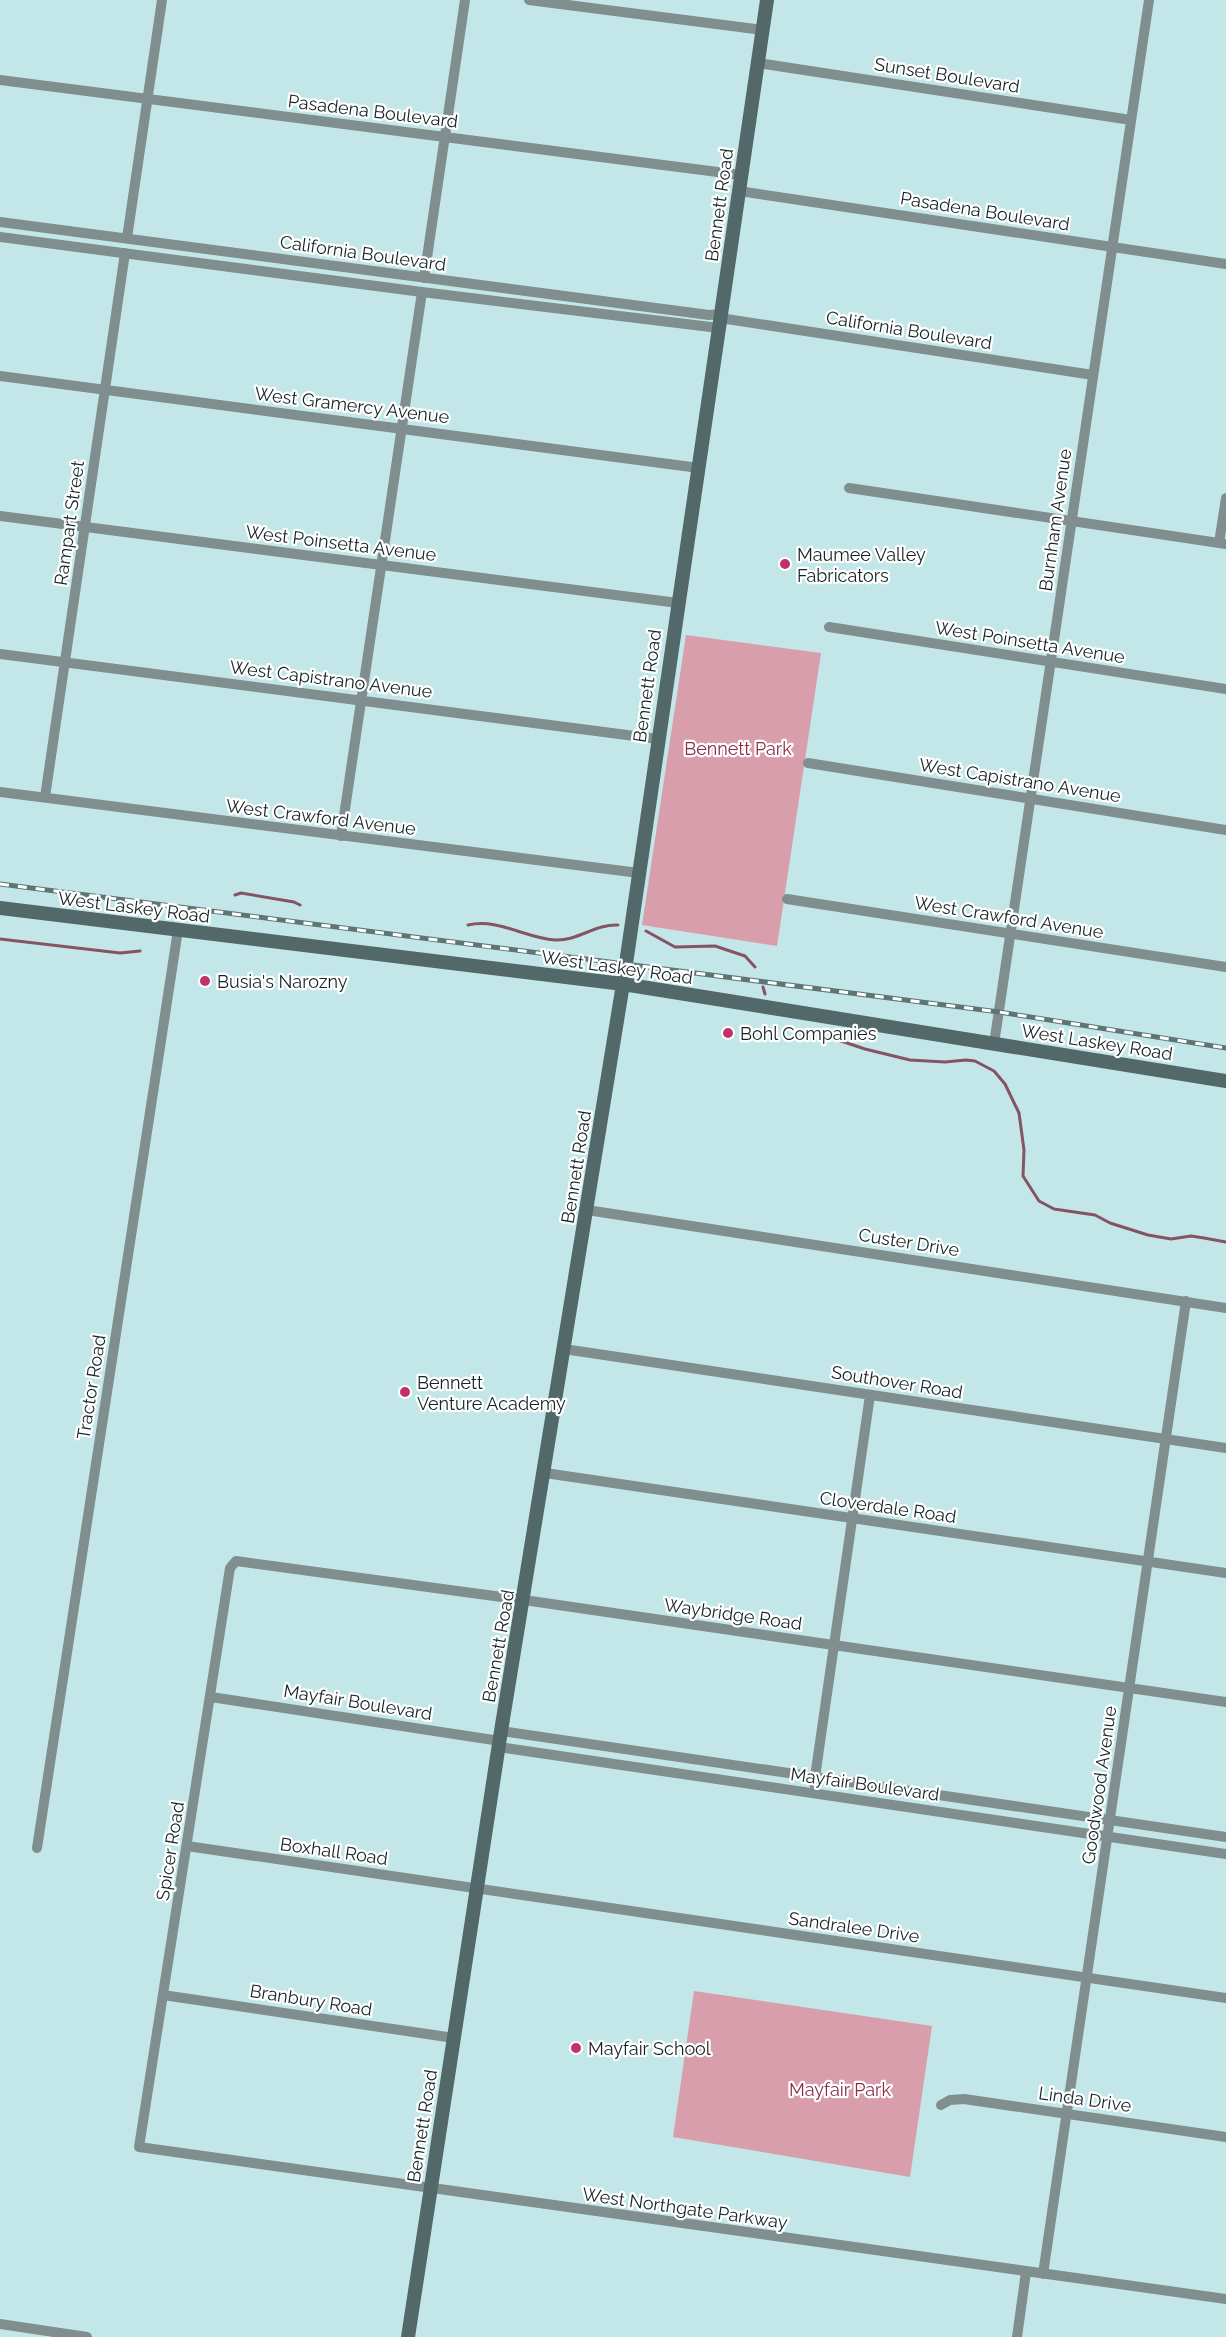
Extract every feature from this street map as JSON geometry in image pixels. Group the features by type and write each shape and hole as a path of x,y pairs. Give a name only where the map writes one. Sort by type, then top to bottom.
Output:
{"street":[{"name":"Rampart Street","path":"45,797 125,254 117,247 117,243 127,238 162,0"},
{"path":"341,836 422,292 415,286 416,280 424,278 465,0"},
{"path":"530,0 763,30"},
{"name":"Bennett Road","path":"408,2337 500,1740 623,984 768,0"},
{"name":"Burnham Avenue","path":"994,1044 1149,0"},
{"name":"Sunset Boulevard","path":"759,63 1131,120"},
{"name":"Pasadena Boulevard","path":"0,80 741,175"},
{"name":"Pasadena Boulevard","path":"739,191 1226,264"},
{"name":"California Boulevard","path":"0,222 709,315 720,320"},
{"name":"California Boulevard","path":"0,237 568,310 720,320 1094,375"},
{"path":"274,272 276,258"},
{"path":"568,310 569,297"},
{"name":"West Gramercy Avenue","path":"0,376 699,468"},
{"path":"849,488 1223,543 1226,498"},
{"name":"West Poinsetta Avenue","path":"0,516 678,603"},
{"name":"West Poinsetta Avenue","path":"829,627 1226,689"},
{"name":"West Capistrano Avenue","path":"0,654 658,739"},
{"name":"West Capistrano Avenue","path":"808,763 1226,830"},
{"name":"West Crawford Avenue","path":"0,792 639,873"},
{"name":"West Crawford Avenue","path":"787,899 1226,967"},
{"name":"West Laskey Road","path":"0,908 623,984 1226,1081"},
{"name":"Tractor Road","path":"37,1848 178,930"},
{"name":"Custer Drive","path":"587,1210 1226,1308"},
{"name":"Goodwood Avenue","path":"1043,2274 1186,1301"},
{"name":"Southover Road","path":"564,1348 1226,1448"},
{"path":"813,1793 870,1395"},
{"name":"Cloverdale Road","path":"545,1473 1226,1573"},
{"name":"Waybridge Road","path":"236,1561 524,1600 1226,1702"},
{"name":"Spicer Road","path":"139,2147 230,1568 236,1561"},
{"name":"Mayfair Boulevard","path":"211,1697 500,1740 813,1793 1226,1854"},
{"name":"Mayfair Boulevard","path":"500,1740 815,1778 1226,1837"},
{"name":"Boxhall Road","path":"187,1846 477,1889"},
{"name":"Sandralee Drive","path":"477,1889 1226,1998"},
{"name":"Branbury Road","path":"163,1995 454,2038"},
{"name":"Linda Drive","path":"941,2105 950,2100 964,2099 1226,2137"},
{"name":"West Northgate Parkway","path":"139,2147 1226,2299"},
{"path":"1017,2337 1026,2272"},
{"path":"0,2324 87,2337"}],"green space":[{"name":"Bennett Park","path":"686,635 821,653 777,946 642,925"},
{"name":"Mayfair Park","path":"694,1991 932,2026 910,2177 673,2137"}],"waterway":[{"path":"235,895 241,893 300,905"},
{"path":"468,925 490,924 555,940 563,940 602,927 618,925"},
{"path":"646,931 675,947 715,946 745,956 755,967"},
{"path":"0,939 120,953 140,951"},
{"path":"763,987 765,994"},
{"path":"835,1039 910,1060 975,1061 994,1071 1005,1084 1019,1113 1024,1150 1023,1176 1039,1201 1054,1209 1095,1215 1110,1223 1148,1235 1171,1239 1191,1236 1226,1242"}],"railway":[{"path":"0,884 999,1012 1226,1048"}],"place":[{"name":"Maumee Valley Fabricators","path":"785,564"},
{"name":"Busia's Narozny","path":"205,981"},
{"name":"Bohl Companies","path":"728,1033"},
{"name":"Bennett Venture Academy","path":"405,1392"},
{"name":"Mayfair School","path":"576,2048"}]}
